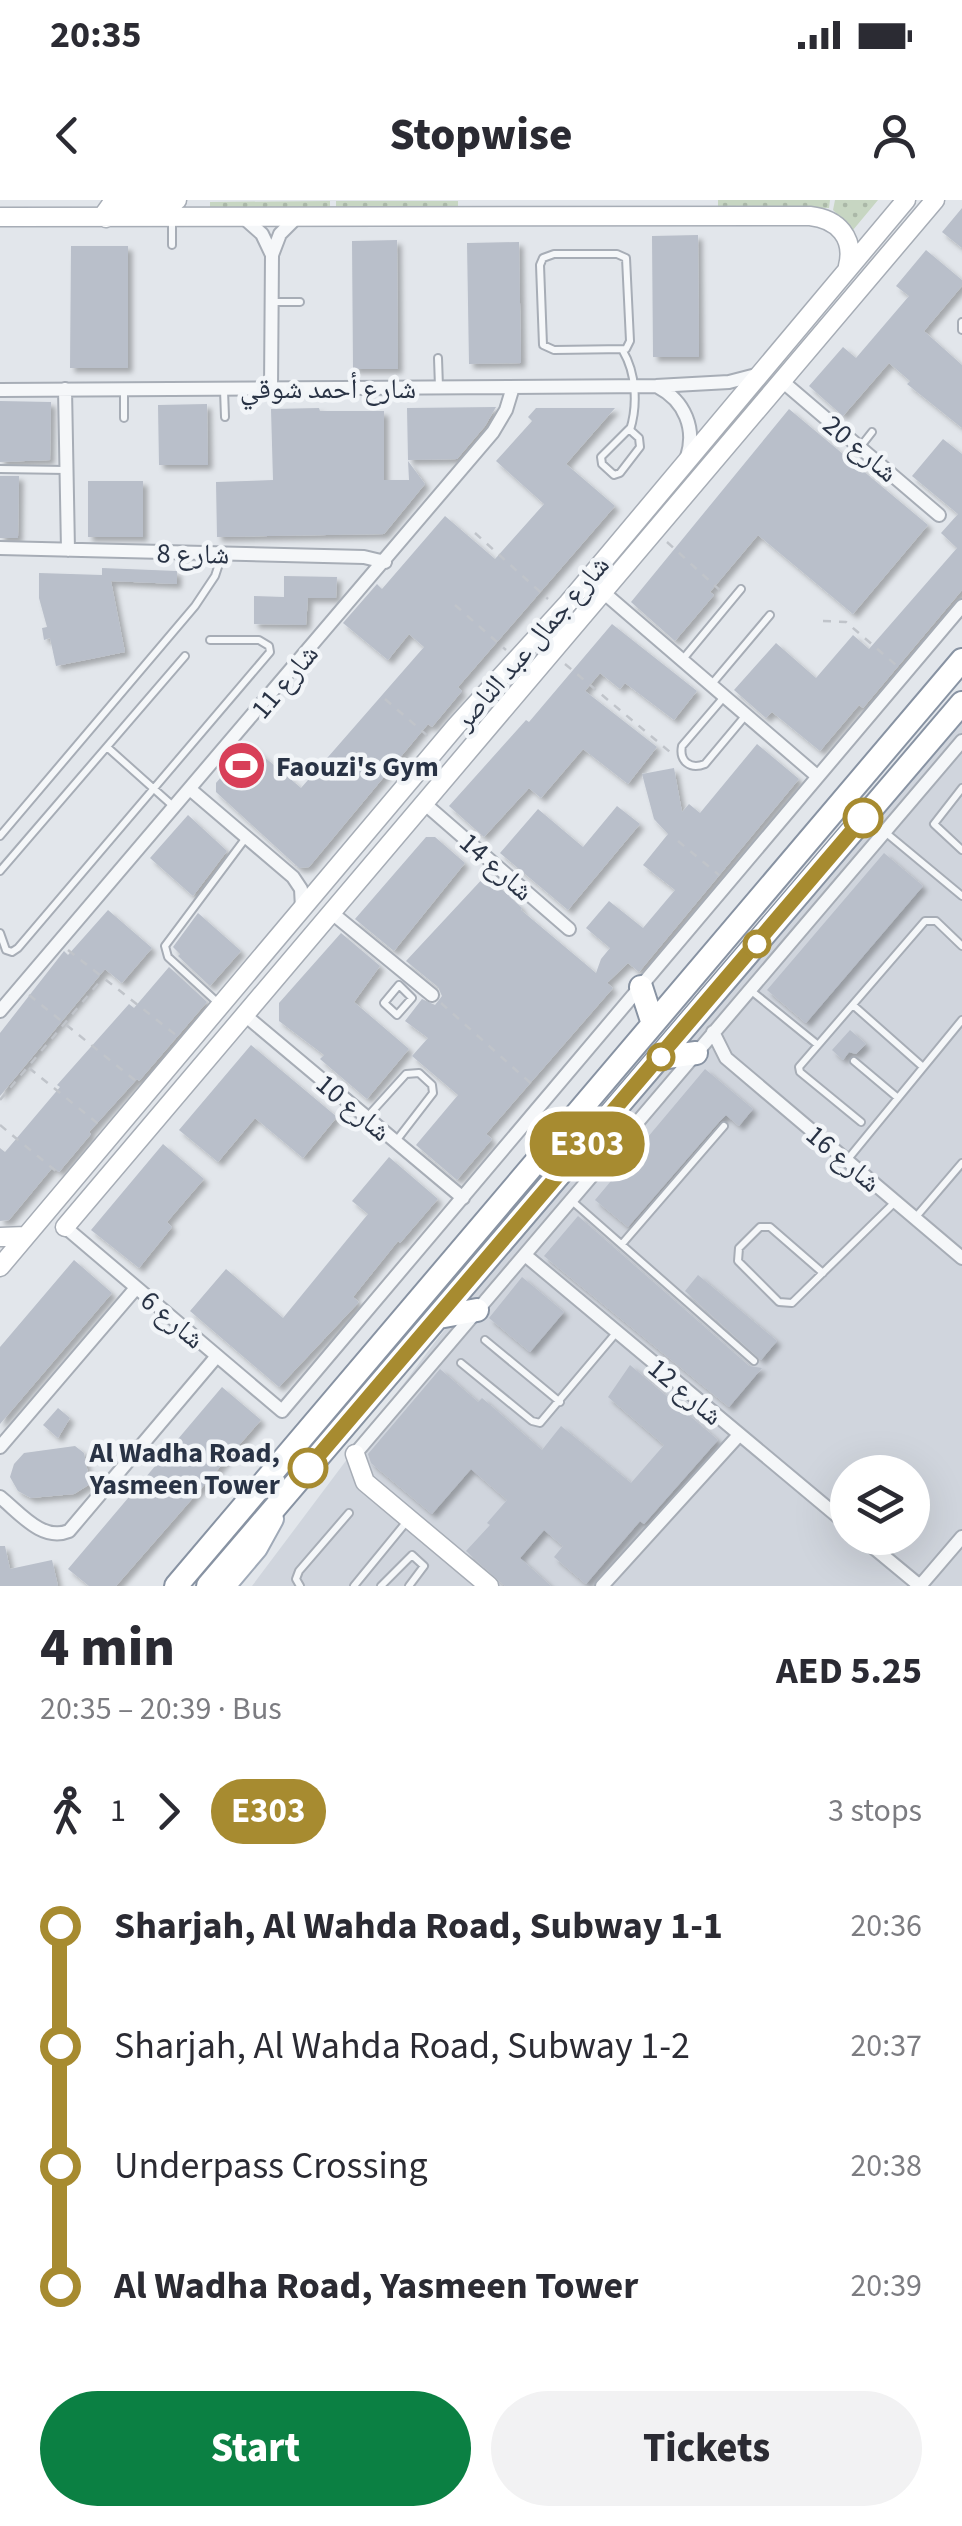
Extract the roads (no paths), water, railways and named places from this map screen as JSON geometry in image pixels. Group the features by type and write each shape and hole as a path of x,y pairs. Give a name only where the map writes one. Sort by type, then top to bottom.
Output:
{"highway":[{"path":"176,1586 962,660"},
{"path":"208,1586 962,702"},
{"path":"641,987 652,1024"},
{"path":"660,1058 696,1053"},
{"path":"439,1317 476,1310"}],"main road":[{"path":"225,1586 257,1548 280,1501"}],"street":[{"path":"618,217 631,208 688,209 700,200"},
{"name":"شارع جمال عبد الناصر","path":"0,1267 906,200"},
{"name":"شارع جمال عبد الناصر","path":"65,1227 935,200"},
{"path":"0,217 106,218 175,209 244,218 819,217 836,224 847,238 851,258 848,268"},
{"path":"244,218 262,234 272,255"},
{"path":"271,388 272,255 280,234 296,218"},
{"name":"شارع أحمد شوقي","path":"0,390 656,386 729,382 757,375"},
{"name":"شارع 20","path":"782,380 939,514"},
{"name":"شارع 11","path":"0,1011 493,432 506,410 513,386"},
{"path":"656,386 673,397 685,414 690,432 687,457"},
{"path":"65,389 68,550"},
{"name":"شارع 8","path":"0,548 364,557 384,562"},
{"path":"604,592 816,776"},
{"path":"463,1198 962,606"},
{"path":"539,670 529,668 529,658 561,620 564,607"},
{"path":"442,783 443,769 464,738 463,731 456,726"},
{"path":"489,1586 365,1482 356,1454 962,741"},
{"path":"191,790 293,877 302,896 302,911"},
{"name":"شارع 14","path":"425,804 568,929"},
{"path":"293,877 316,880 332,876"},
{"path":"332,913 432,995"},
{"name":"شارع 10","path":"246,1016 463,1198"},
{"name":"شارع 16","path":"713,1032 726,1058 962,1258"},
{"path":"696,1053 726,1058"},
{"name":"شارع 6","path":"65,1227 282,1411 463,1198"},
{"path":"0,1237 26,1236"},
{"name":"شارع 12","path":"525,1255 830,1511"},
{"path":"0,1447 136,1288"},
{"path":"0,1497 43,1532 58,1535 69,1531 217,1356"},
{"path":"602,1586 739,1435"},
{"path":"883,1555 920,1586 962,1537"}],"lane":[{"path":"172,245 175,209"},
{"path":"550,254 617,254 626,258 630,341 622,351 554,350 544,345 539,269 543,258 550,254"},
{"path":"272,302 300,302"},
{"path":"962,322 962,330"},
{"path":"622,351 634,386 630,430"},
{"path":"438,358 440,387"},
{"path":"224,388 225,417"},
{"path":"124,389 124,418"},
{"path":"630,430 640,446 620,473 614,474 602,464 601,457 624,431 630,430"},
{"path":"860,447 872,432"},
{"path":"0,469 66,470"},
{"path":"0,836 195,606 214,576 222,554"},
{"path":"682,660 741,589"},
{"path":"712,685 770,614"},
{"path":"0,933 6,950 18,948 270,652 269,646 260,640 210,640"},
{"path":"0,872 185,656"},
{"path":"724,696 681,750 686,763 695,767 704,764 746,715"},
{"path":"106,748 176,808"},
{"path":"962,788 934,824 962,850"},
{"path":"884,831 961,893"},
{"path":"222,1006 164,950 246,837"},
{"path":"861,1122 800,1070 928,920 936,921 962,946"},
{"path":"398,984 384,1000 395,1015 412,998 398,984 394,972 399,966"},
{"path":"749,989 818,1045"},
{"path":"852,1005 924,1067"},
{"path":"847,1160 962,1020"},
{"path":"854,1061 898,1098"},
{"path":"367,1117 406,1074 419,1073 432,1085 433,1093 395,1142"},
{"path":"622,1244 724,1126"},
{"path":"915,1218 962,1163"},
{"path":"572,1200 754,1361"},
{"path":"823,1273 770,1227 760,1227 739,1248 738,1261 779,1302 792,1303 823,1273 896,1202"},
{"path":"462,1363 535,1422 544,1422 616,1332"},
{"path":"486,1340 560,1402"},
{"path":"300,1586 296,1580 299,1571 349,1513"},
{"path":"354,1586 409,1518"},
{"path":"382,1586 412,1554 424,1566 409,1586"}],"place":[{"name":"Faouzi's Gym","path":"241,766"},
{"name":"Al Wadha Road, Yasmeen Tower","path":"308,1468"}]}
